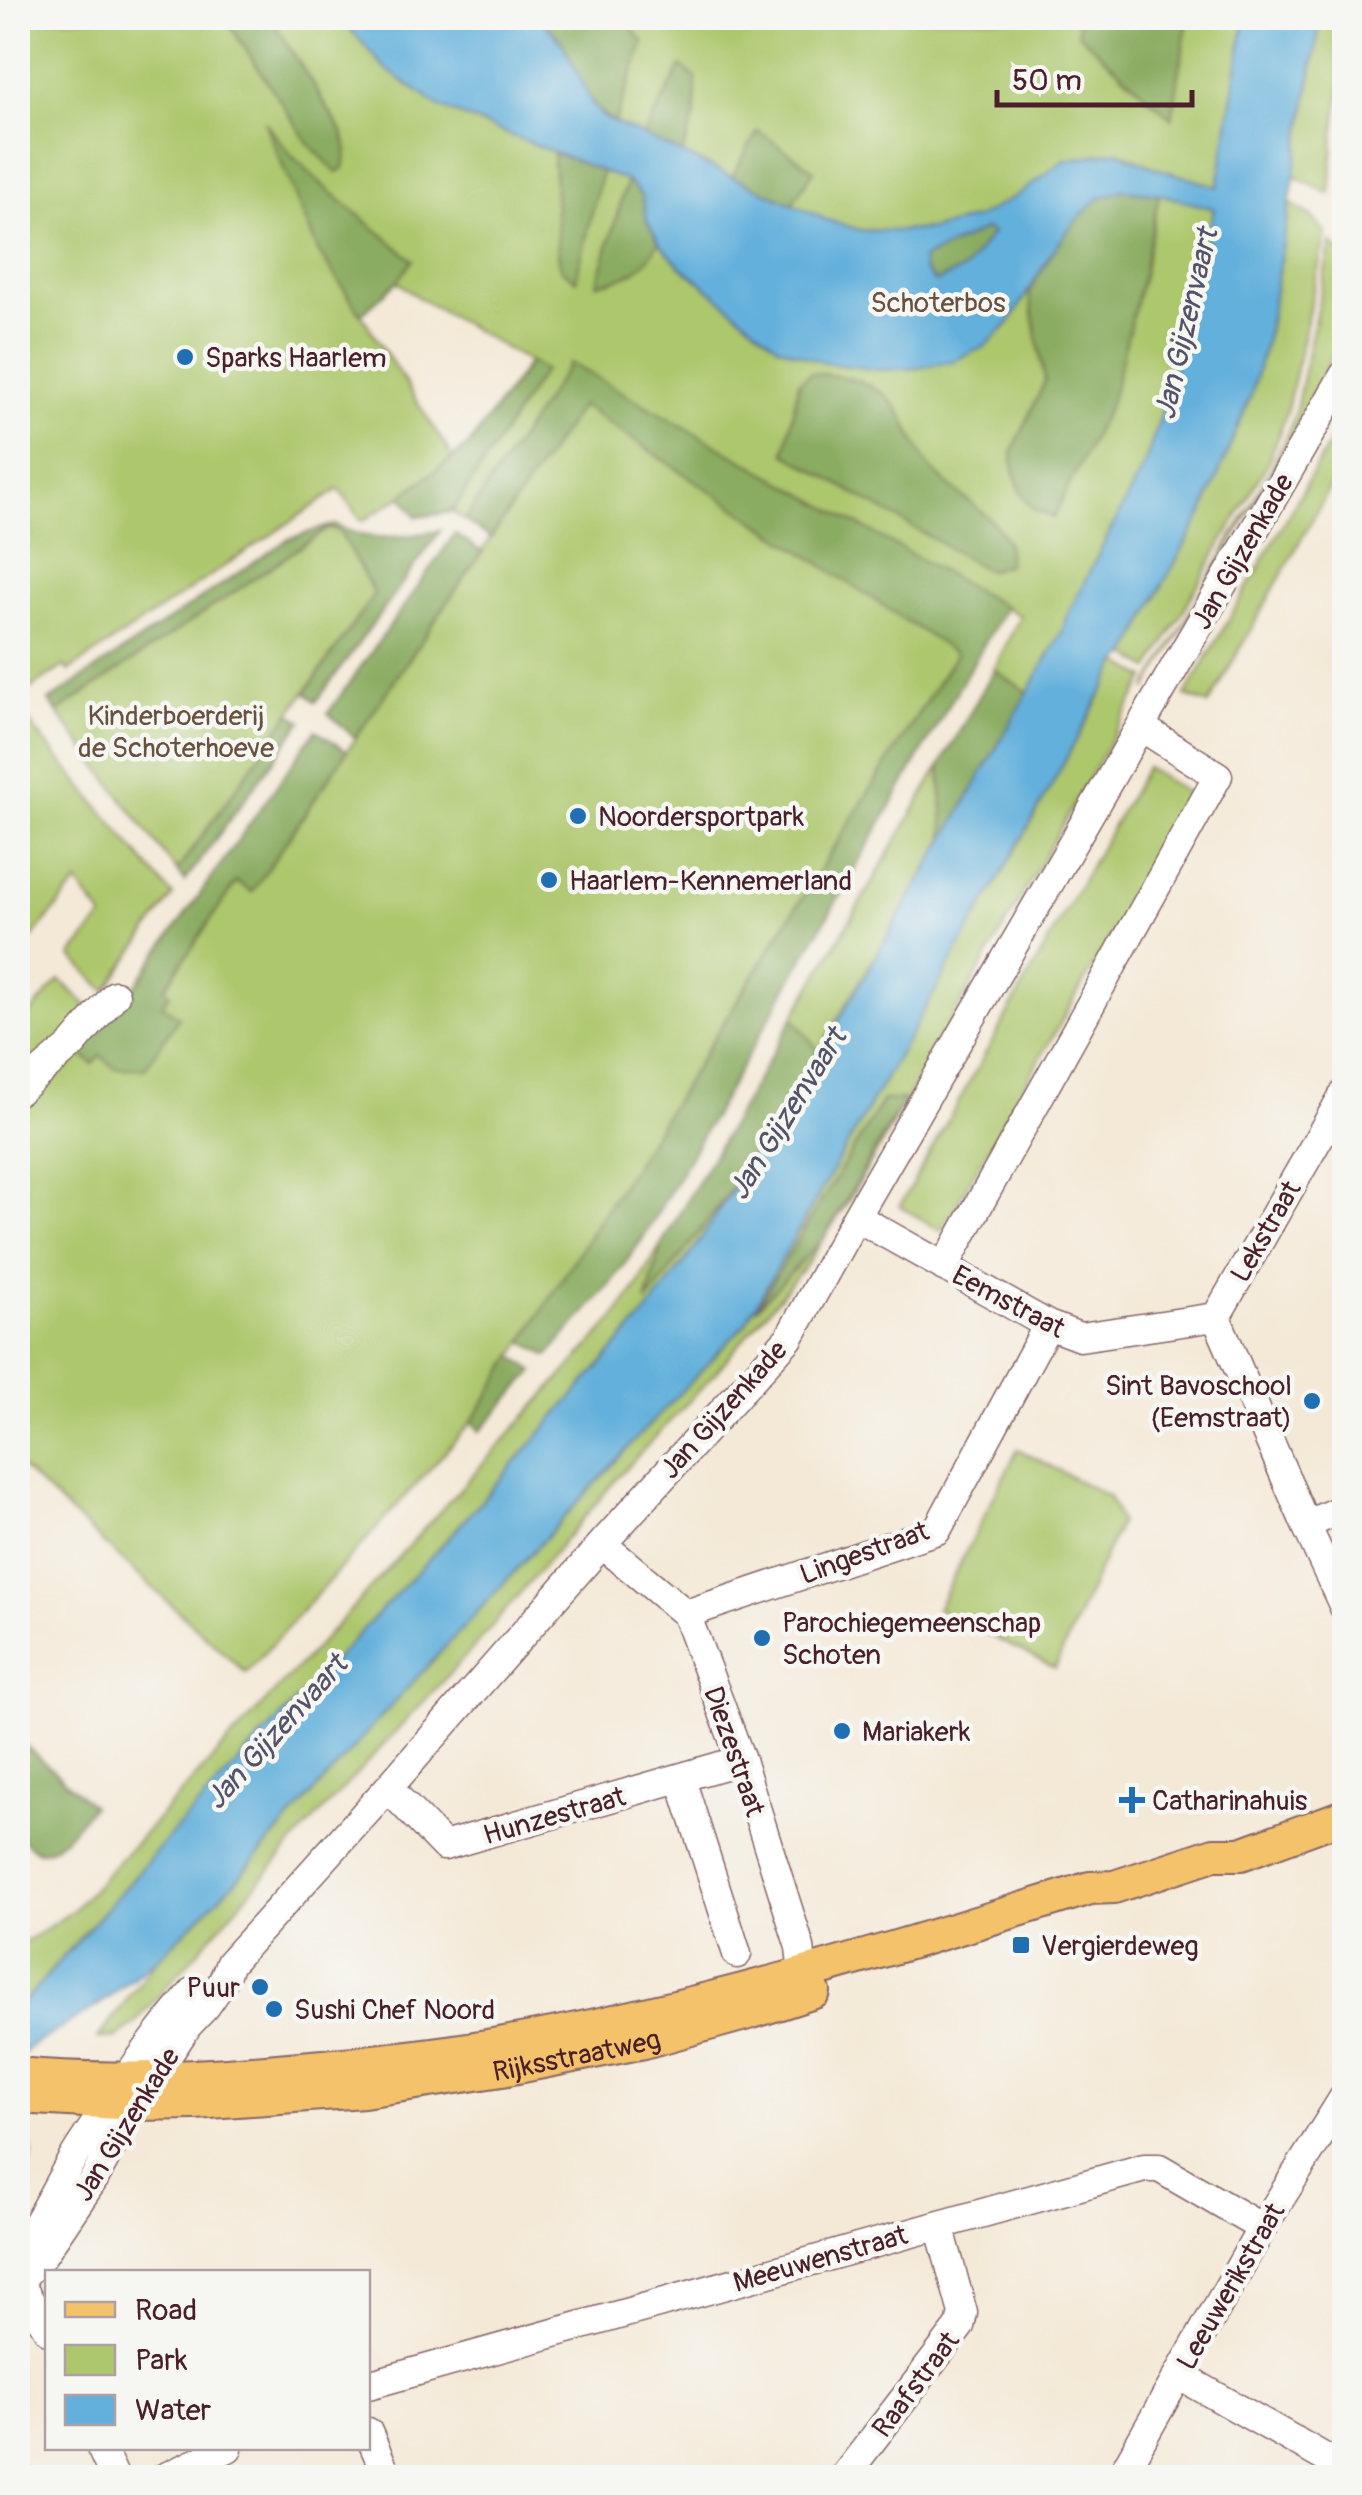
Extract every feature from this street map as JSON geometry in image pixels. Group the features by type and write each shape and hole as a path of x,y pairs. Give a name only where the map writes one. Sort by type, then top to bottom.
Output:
{"main road":[{"name":"Rijksstraatweg","path":"18,2097 130,2092 498,2044 804,1984 884,1952 1090,1888 1114,1887 1214,1854 1236,1838 1343,1802"},
{"name":"Rijksstraatweg","path":"18,2074 130,2092"}],"street":[{"name":"Jan Gijzenkade","path":"18,2251 77,2152 206,2006 230,1963 789,1338 1344,376"},
{"path":"944,1267 1218,776 1140,726"},
{"path":"18,1091 72,1045 115,995"},
{"name":"Lekstraat","path":"1216,1317 1340,1112"},
{"name":"Eemstraat","path":"856,1218 1048,1325 1080,1337 1216,1317"},
{"path":"1216,1317 1344,1607"},
{"name":"Lingestraat","path":"686,1614 936,1530 1048,1325"},
{"path":"1306,1525 1344,1508"},
{"name":"Diezestraat","path":"602,1544 686,1614 741,1760 800,1947 804,1984"},
{"name":"Hunzestraat","path":"388,1788 444,1846 741,1760"},
{"path":"681,1779 737,1954"},
{"name":"Jan Gijzenkade","path":"18,2282 42,2256 94,2179 130,2092"},
{"name":"Leeuwerikstraat","path":"1120,2478 1262,2228 1344,2097"},
{"name":"Meeuwenstraat","path":"370,2384 1144,2168 1159,2168 1262,2228"},
{"name":"Raafstraat","path":"843,2478 960,2326 963,2313 938,2225"},
{"path":"18,2282 45,2325"},
{"path":"1179,2375 1344,2467"},
{"path":"370,2437 388,2478"},
{"path":"102,2450 115,2478"},
{"path":"163,2478 224,2450"}],"green space":[{"name":"Noordersportpark","path":"18,18 1284,18 1210,390 1028,692 994,670 1020,616 1005,607 972,665 955,655 472,1422 246,1673 18,1465 18,1027 60,980 92,1010 100,1056 162,1005 164,989 237,881 252,891 491,538 452,512 417,517 402,496 362,521 339,489 69,671 64,666 18,697","holes":["397,281 529,362 469,445 453,458 361,314"]},
{"path":"225,18 271,18 343,133 347,150 344,168 337,173 308,143"},
{"path":"545,18 622,18 644,42 615,122 590,99"},
{"path":"1078,18 1188,18 1172,119 1078,33"},
{"path":"1321,18 1344,18 1344,66 1330,194 1294,176"},
{"path":"681,66 696,78 695,116 682,154 644,137"},
{"path":"264,121 292,156 326,188 413,260 398,281 361,314 318,251"},
{"path":"758,131 814,170 791,205 732,177"},
{"path":"553,153 602,170 576,280 561,269 558,255"},
{"path":"627,181 642,196 647,221 659,242 634,272 597,284"},
{"path":"1123,190 1159,194 1143,275 1111,401 1053,518 1033,509 1022,495 1012,453 1045,381 1029,292 1079,215 1100,198"},
{"path":"1290,203 1311,216 1326,233 1286,415 1267,464 1150,669 1128,655 1161,588 1268,331"},
{"path":"987,228 992,234 965,269 935,282 924,271 922,259"},
{"path":"1331,243 1344,256 1344,334 1275,468 1147,689 1273,466 1294,418"},
{"path":"530,362 544,370 452,512 417,517 402,496 469,445"},
{"path":"570,363 1005,607 643,1238 548,1356 523,1341 956,654 581,405 491,538 465,520"},
{"path":"810,373 858,381 884,394 898,410 929,466 1001,531 1008,546 1008,564 988,571 785,453 799,382"},
{"path":"1344,418 1344,463 1209,704 1185,696"},
{"path":"336,525 375,537 440,531 316,702 306,692 374,594 340,532 334,529 327,529 57,712 49,701 289,539"},
{"name":"Kinderboerderij de Schoterhoeve","path":"327,529 340,532 372,587 372,599 177,871 57,712"},
{"path":"455,534 482,552 355,738 328,713"},
{"path":"1119,662 1146,678 851,1197 809,1261 475,1646 303,1832 134,2024 117,2037 98,2038 157,1959 234,1883 369,1730 745,1324"},
{"path":"994,670 1028,692 945,839 940,766"},
{"path":"18,713 173,896 106,991 71,956 103,917 77,883 24,948 18,939"},
{"path":"290,713 302,721 185,881 177,871"},
{"path":"316,730 347,751 252,892 236,882 164,989 170,993 162,1005 179,1017 145,1068 115,1068 101,1056 93,1064 80,1053 123,1003"},
{"path":"940,766 945,839 819,1051 793,1018"},
{"path":"1146,767 1191,796 941,1231 900,1206"},
{"path":"793,1018 819,1051 732,1188 646,1303 662,1243"},
{"path":"883,1100 904,1100 824,1238 756,1309"},
{"path":"732,1188 673,1278 598,1371 18,2009 18,1945 71,1912 613,1320 662,1243 647,1300"},
{"path":"513,1356 534,1371 480,1431 472,1422"},
{"path":"1018,1449 1109,1497 1120,1522 1055,1668 937,1609"},
{"path":"18,1739 92,1806 59,1843 43,1851 34,1849 18,1834"},
{"path":"18,2133 26,2134 32,2154 18,2197"}],"water":[{"name":"Jan Gijzenvaart","path":"343,18 541,18 562,42 593,105 604,118 827,220 860,230 897,231 933,229 976,218 1019,194 1065,160 1118,151 1153,167 1218,187 1245,18 1321,18 1268,331 1251,395 1202,515 1128,655 1119,662 745,1324 369,1730 234,1883 157,1959 100,2004 28,2048 18,2061 18,2009 167,1839 455,1531 644,1316 697,1245 831,1033 1063,630 1145,463 1214,209 1159,194 1123,190 1099,198 1075,221 1048,258 1009,324 984,347 953,361 919,368 880,370 825,363 778,346 678,264 647,221 642,196 627,181 441,108 386,69","holes":["986,229 992,233 965,269 935,282 924,271 922,259"]}],"place":[{"name":"Sparks Haarlem","path":"185,357"},
{"name":"Noordersportpark","path":"578,816"},
{"name":"Haarlem-Kennemerland","path":"549,880"},
{"name":"Sint Bavoschool (Eemstraat)","path":"1312,1401"},
{"name":"Parochiegemeenschap Schoten","path":"762,1638"},
{"name":"Mariakerk","path":"842,1731"},
{"name":"Catharinahuis","path":"1132,1800"},
{"name":"Vergierdeweg","path":"1021,1945"},
{"name":"Puur","path":"260,1987"},
{"name":"Sushi Chef Noord","path":"274,2009"}],"park label":[{"name":"Schoterbos","path":"938,302"}]}
